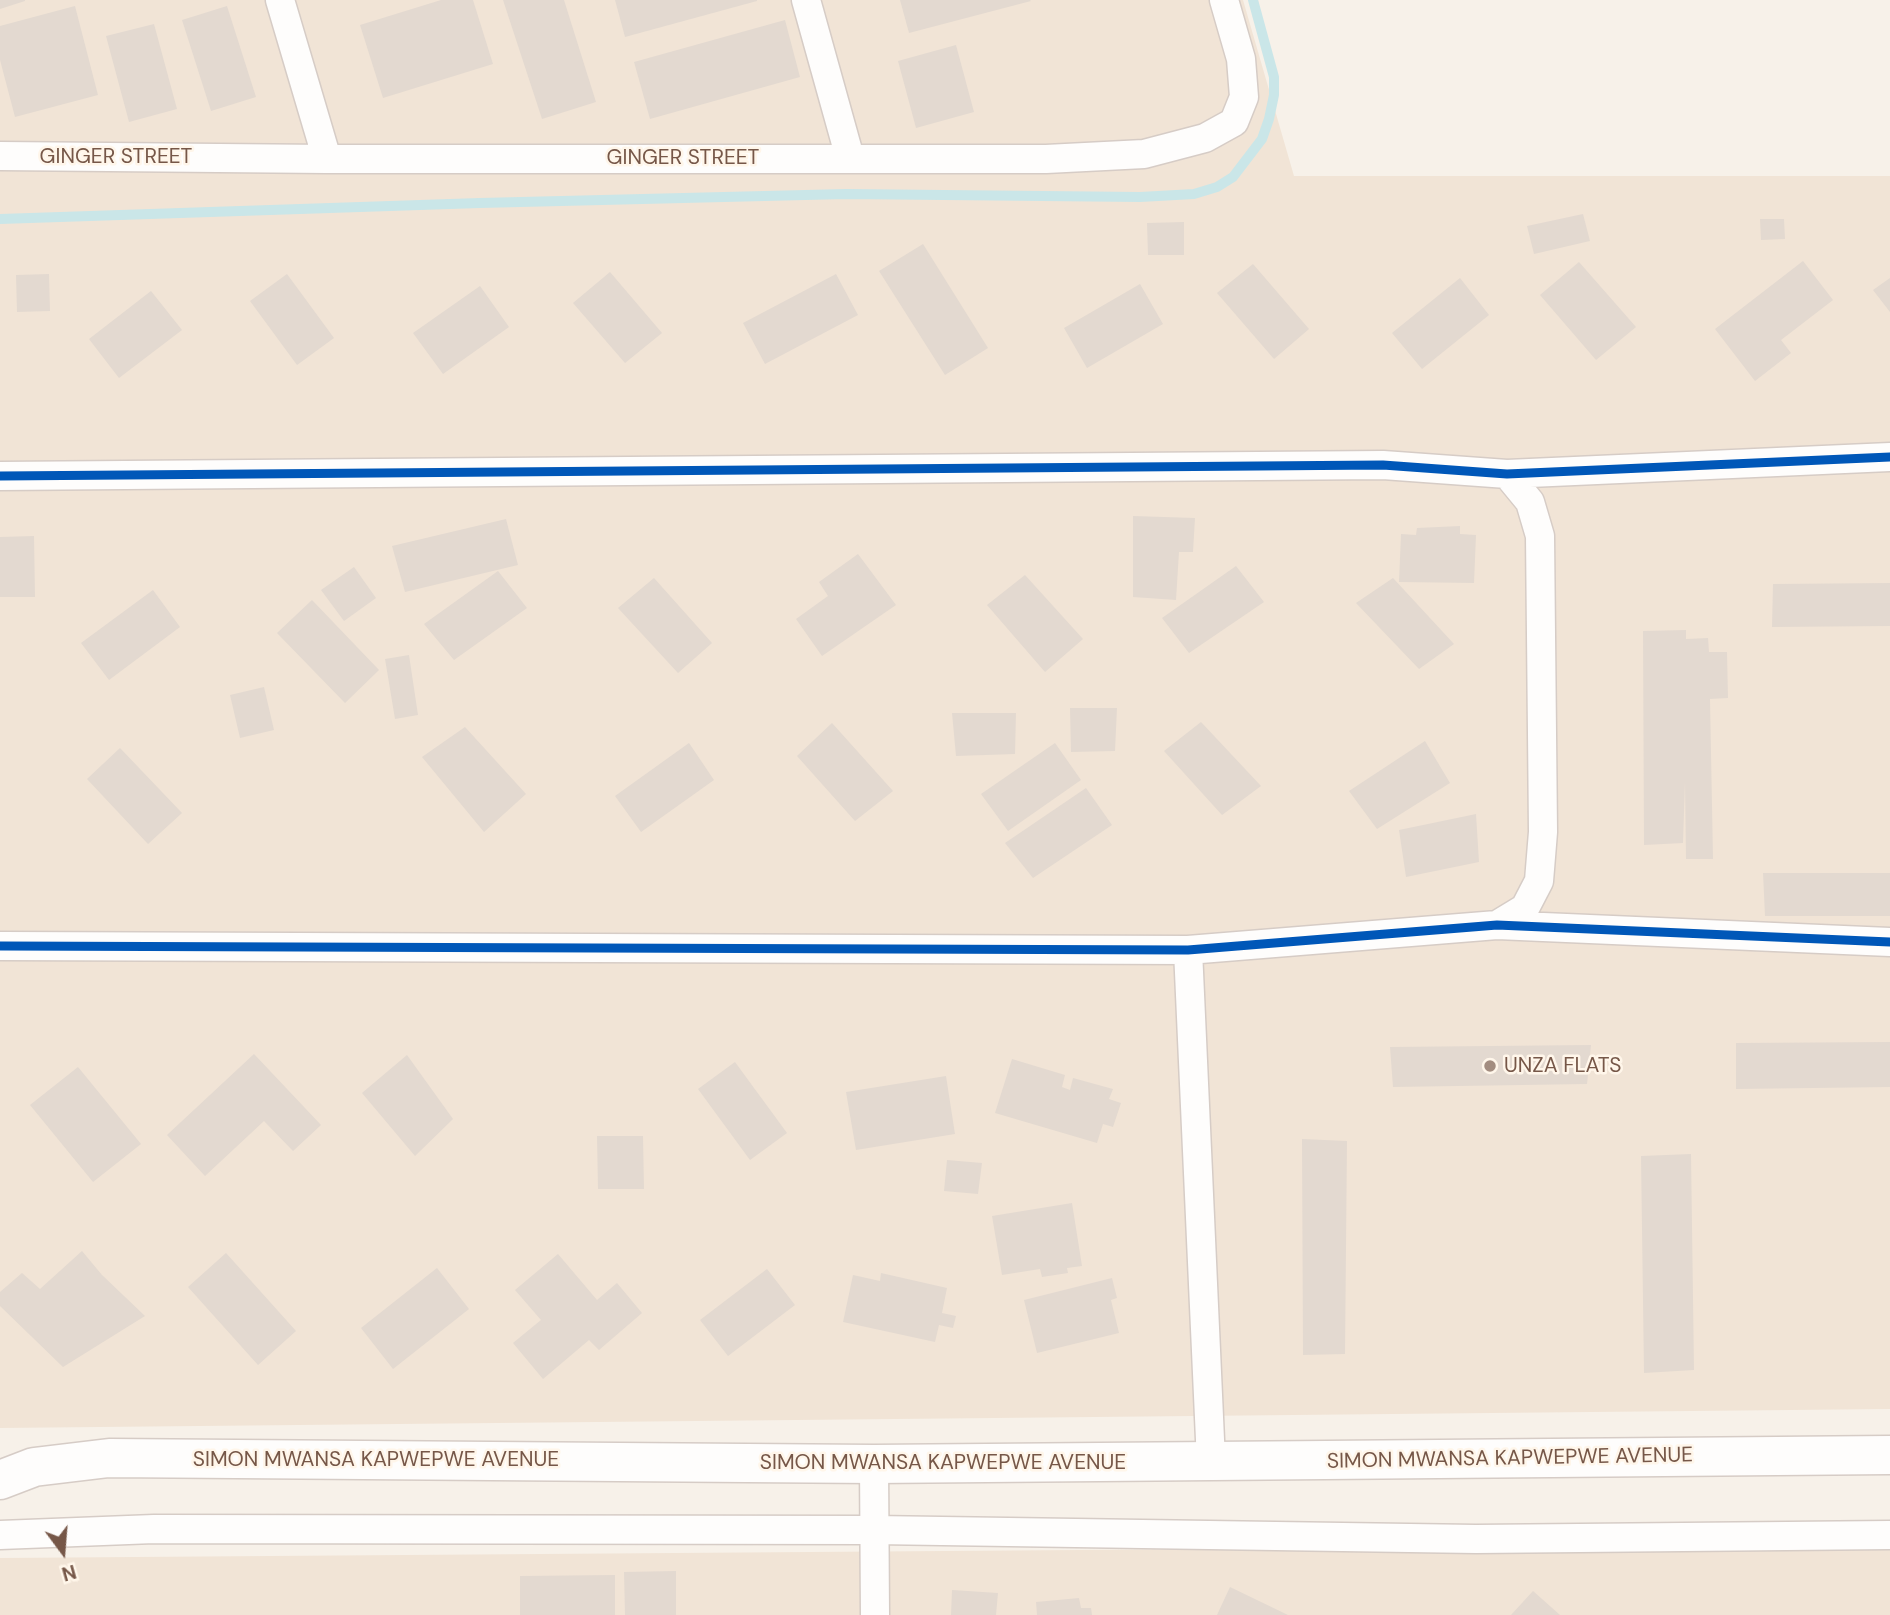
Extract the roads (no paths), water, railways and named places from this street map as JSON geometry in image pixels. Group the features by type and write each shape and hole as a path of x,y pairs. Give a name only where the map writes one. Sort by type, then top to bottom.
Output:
{"main road":[{"name":"SIMON MWANSA KAPWEPWE AVENUE","path":"0,1480 34,1467 109,1458 874,1464 1890,1455"}],"street":[{"path":"280,0 327,159"},
{"path":"806,0 850,158"},
{"name":"GINGER STREET","path":"0,156 1046,159 1143,154 1205,138 1234,122 1244,97 1241,59 1224,0"},
{"path":"0,477 1383,465 1507,474 1890,457"},
{"path":"1497,925 1525,908 1539,881 1543,831 1540,536 1530,502 1507,474"},
{"path":"0,946 1188,950 1497,925 1890,942"},
{"path":"1188,950 1211,1462"},
{"path":"874,1464 875,1615"},
{"path":"0,1535 153,1529 875,1530 1476,1539 1890,1535"}],"waterway":[{"path":"0,219 846,194 1140,197 1194,194 1217,187 1233,177 1262,139 1269,119 1274,95 1274,77 1253,0"}],"place":[{"name":"UNZA FLATS","path":"1490,1066"}]}
